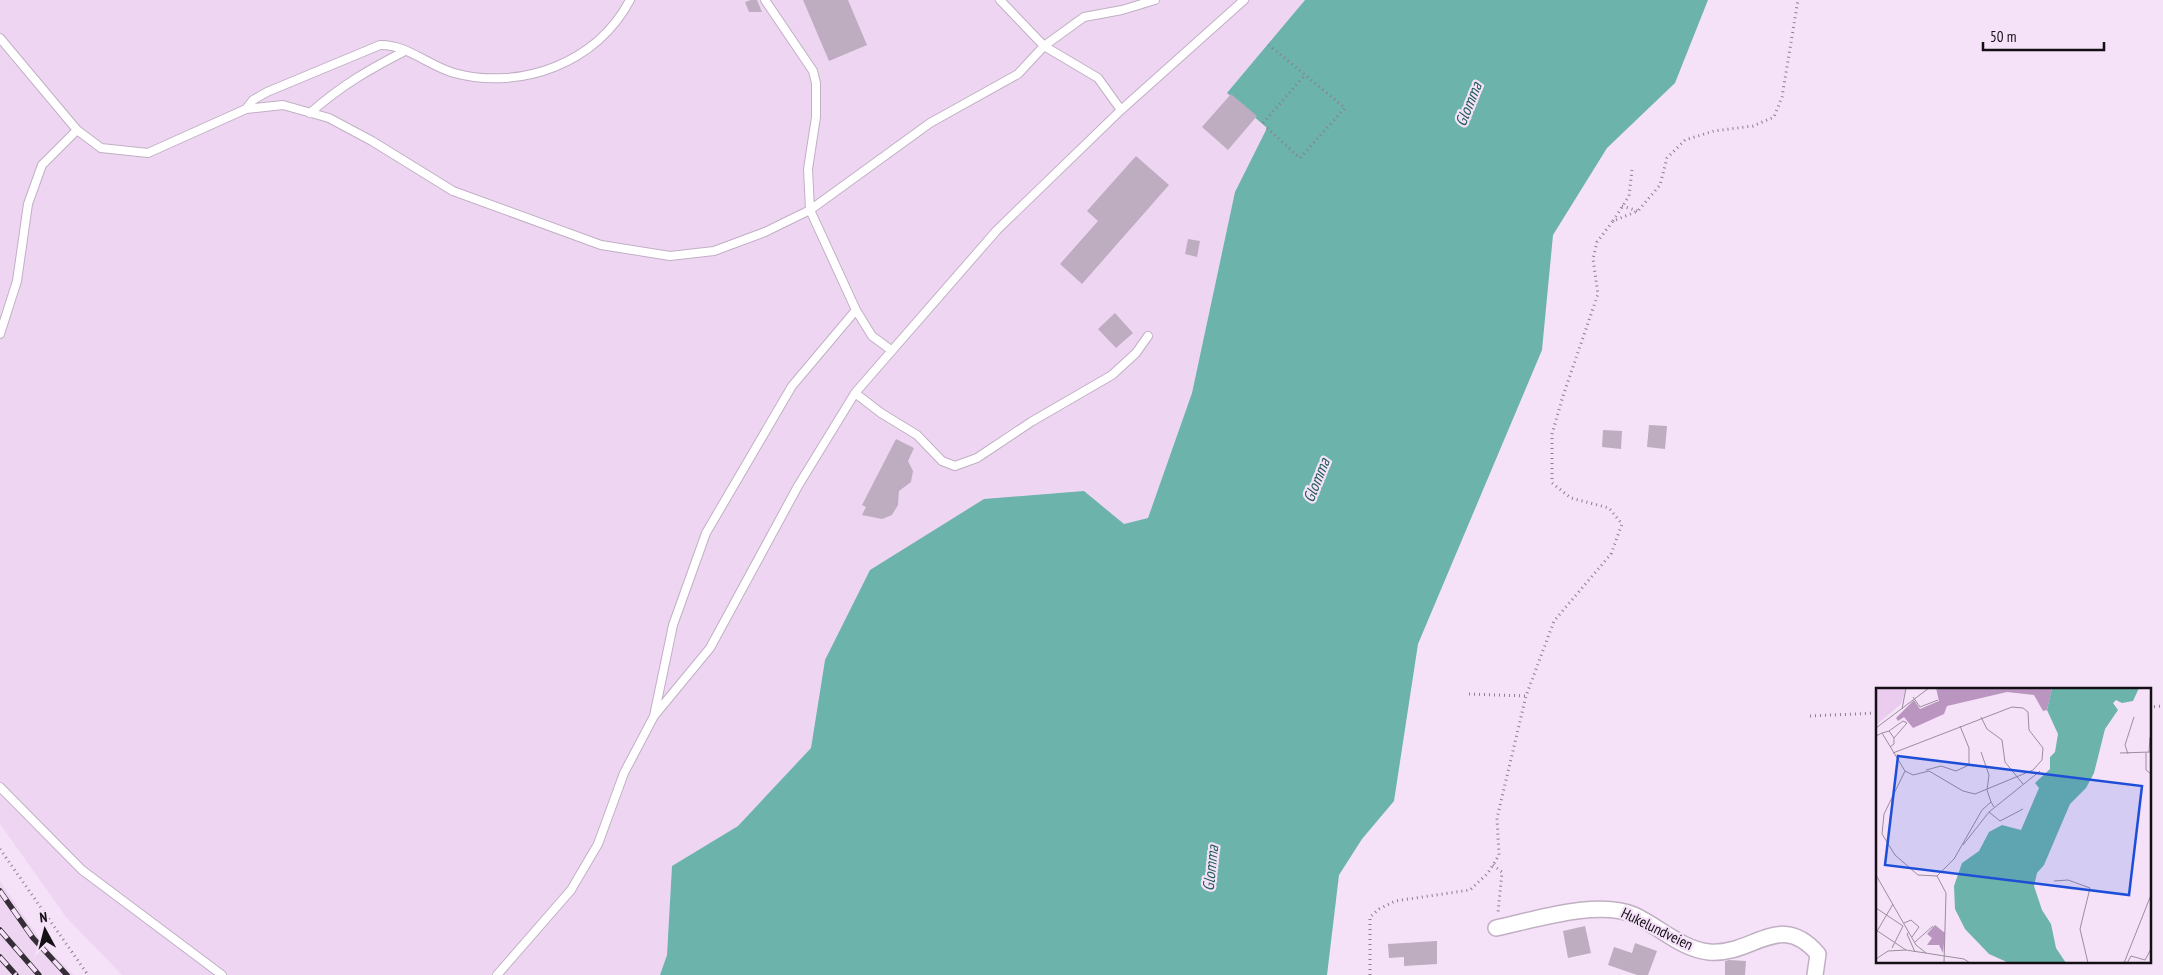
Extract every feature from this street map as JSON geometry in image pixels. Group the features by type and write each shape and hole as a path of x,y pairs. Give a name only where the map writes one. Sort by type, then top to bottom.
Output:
{"street":[{"name":"Hukelundveien","path":"1496,928 1590,910 1614,908 1634,915 1688,947 1710,952 1734,949 1786,933 1800,938 1818,954 1815,975"}],"lane":[{"path":"246,108 253,100 267,92 376,46 396,46 435,65 469,76 501,78 525,75 557,66 593,47 610,28 630,0"},
{"path":"765,0 813,70 816,83 816,117 808,169 810,210 856,310 872,336 891,350"},
{"path":"1000,0 1044,46 1098,78 1122,110"},
{"path":"0,38 77,130 101,148 148,153 246,108 283,105 329,118 453,191 601,245 670,256 714,251 765,232 810,210 930,123 1018,74 1044,46 1084,17 1122,10 1156,0"},
{"path":"497,975 571,890 598,844 624,773 654,716 710,648 798,486 855,393 997,230 1122,110 1244,0"},
{"path":"310,113 338,89 364,72 405,51"},
{"path":"0,334 17,281 28,204 42,164 77,130"},
{"path":"654,716 673,626 706,533 792,386 856,310"},
{"path":"855,393 881,413 917,434 942,462 955,466 976,458 1031,422 1112,375 1136,353 1148,336"},
{"path":"0,787 82,870 222,975"}],"path":[{"path":"1613,222 1638,211 1660,185 1667,158 1684,140 1714,131 1753,126 1774,116 1782,97 1798,0"},
{"path":"1267,128 1300,158 1345,108 1269,45"},
{"path":"1262,123 1305,75"},
{"path":"1370,975 1370,917 1379,909 1395,901 1470,890 1487,874 1499,855 1497,818 1526,696 1554,621 1611,554 1622,524 1609,508 1571,498 1552,483 1552,434 1563,396 1597,301 1598,294 1593,260 1598,242 1629,196 1632,170"},
{"path":"1622,206 1638,211"},
{"path":"1469,694 1526,696"},
{"path":"2150,707 2163,706"},
{"path":"1810,716 1876,712"},
{"path":"0,849 88,975"},
{"path":"1493,865 1502,872 1496,928"}],"shaded area":[{"path":"0,0 1305,0 1269,45 1263,123 1267,128 1235,192 1192,393 1148,518 1124,524 1084,491 825,660 811,748 738,826 672,866 667,955 660,975 122,975 66,917 0,824"},
{"path":"0,881 44,945 74,975 0,975"}],"water":[{"name":"Glomma","path":"1305,0 1708,0 1675,83 1607,148 1553,235 1542,350 1418,644 1394,801 1362,839 1339,875 1327,975 660,975 667,955 672,866 738,826 811,748 825,660 870,570 984,499 1084,491 1124,524 1148,518 1192,393 1235,192 1267,128 1227,93"}],"building":[{"path":"757,0 762,12 749,12 745,2"},
{"path":"803,0 848,0 867,45 829,61"},
{"path":"1231,94 1257,116 1228,150 1202,127"},
{"path":"1136,156 1169,185 1082,284 1060,264 1098,221 1087,211"},
{"path":"1188,239 1200,241 1197,257 1185,254"},
{"path":"1115,313 1133,333 1116,348 1098,329"},
{"path":"1649,425 1667,426 1665,449 1647,447"},
{"path":"1603,430 1622,431 1621,449 1602,447"},
{"path":"896,439 914,448 908,461 913,471 911,482 899,491 898,505 892,515 882,519 862,515 866,507 862,505"},
{"path":"1585,926 1591,953 1568,958 1563,931"},
{"path":"1437,941 1437,964 1404,966 1404,957 1389,958 1388,944"},
{"path":"1635,943 1657,951 1648,975 1637,975 1608,965 1614,947 1632,953"},
{"path":"1725,961 1746,961 1745,975 1725,975"}],"railway":[{"path":"0,891 33,938 67,975"},
{"path":"0,930 39,975"},
{"path":"0,957 16,975"}]}
